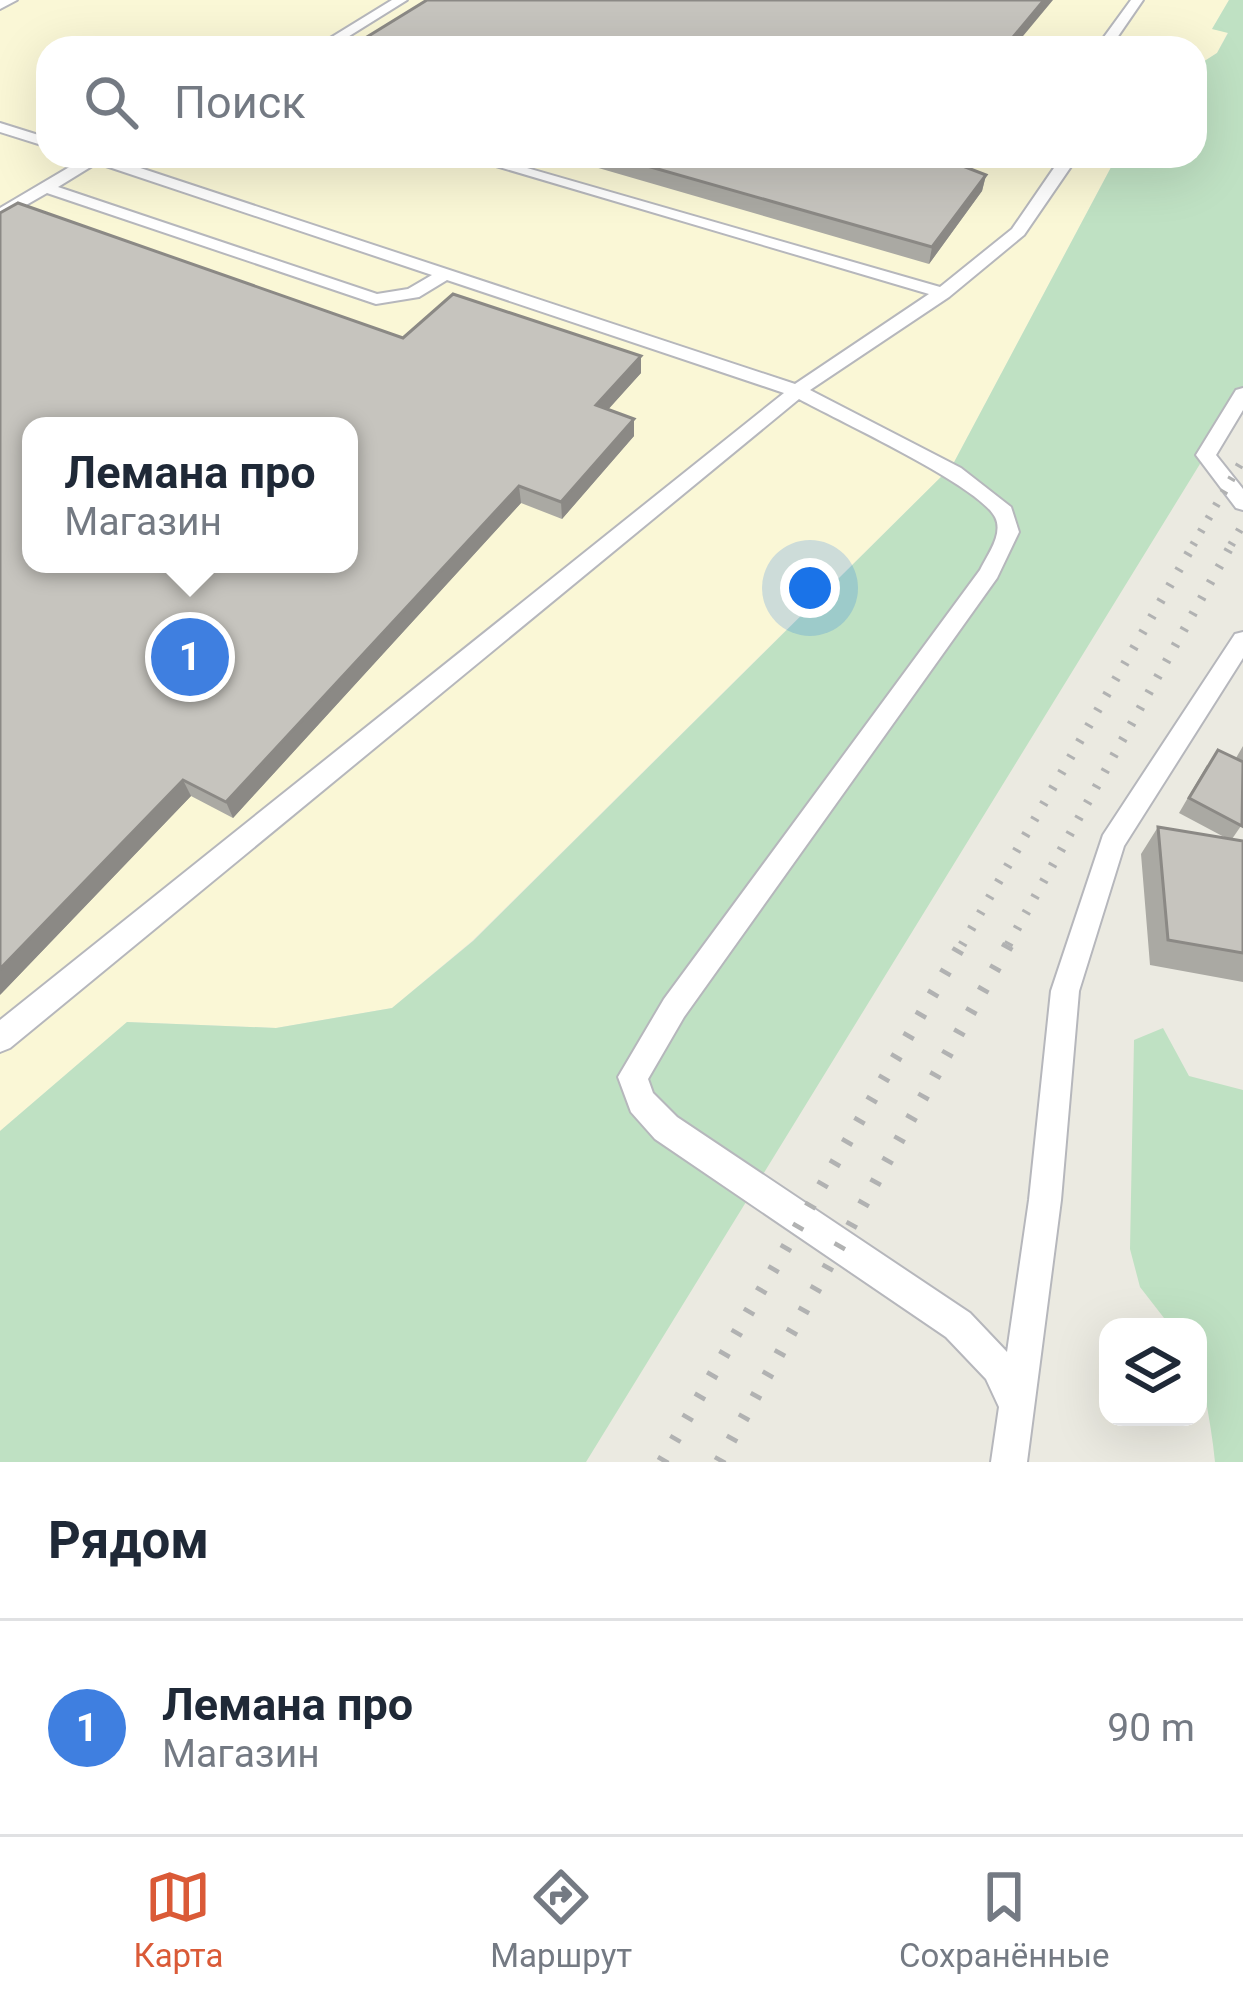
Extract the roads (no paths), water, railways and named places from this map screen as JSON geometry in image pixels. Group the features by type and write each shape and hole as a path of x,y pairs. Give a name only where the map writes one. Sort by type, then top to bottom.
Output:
{"lane":[{"path":"0,5 11,0"},
{"path":"341,36 400,0"},
{"path":"1111,36 1137,0"},
{"path":"0,127 36,138"},
{"path":"0,215 76,168"},
{"path":"128,168 797,392 954,473 1004,512 1009,532 989,573 674,1008 633,1077 642,1102 666,1128 958,1325 998,1367 1016,1406"},
{"path":"511,168 943,293"},
{"path":"0,1038 797,392 943,293 1018,232 1062,168"},
{"path":"46,188 376,299 413,293 448,273"},
{"path":"1243,394 1206,455 1243,503"},
{"path":"1009,1462 1046,1200 1065,991 1112,843 1243,640"}],"railway":[{"path":"1193,545 1243,459"},
{"path":"1231,545 1243,524"},
{"path":"962,945 1195,542"},
{"path":"1008,945 1233,542"},
{"path":"662,1462 963,942"},
{"path":"719,1462 1010,942"}],"place":[{"name":"Лемана про","path":"190,657"}]}
